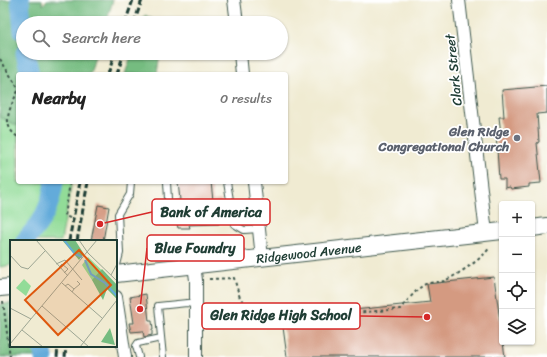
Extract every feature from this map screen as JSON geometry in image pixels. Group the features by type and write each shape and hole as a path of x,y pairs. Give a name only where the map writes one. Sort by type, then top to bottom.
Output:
{"street":[{"path":"234,0 236,16"},
{"name":"Clark Street","path":"460,0 487,241"},
{"path":"241,60 242,72"},
{"path":"254,184 262,258"},
{"path":"535,228 547,226"},
{"name":"Ridgewood Avenue","path":"117,274 262,258 487,241 499,233"},
{"path":"194,265 197,305 196,357"},
{"path":"1,294 10,287"},
{"path":"117,304 125,357"}],"lane":[{"path":"117,266 120,253 118,214 130,194 131,184"},
{"path":"167,184 168,199"},
{"path":"228,184 234,224 244,230 259,229"},
{"path":"162,357 158,306 187,303 197,305"},
{"path":"139,357 136,346 138,343 161,338"}],"path":[{"path":"0,59 16,85"},
{"path":"16,96 5,121 7,128 16,135"},
{"path":"70,184 65,216 70,218"},
{"path":"209,279 234,278 240,298 248,308 270,313 304,317 400,310 421,286 450,278 486,253 487,241"},
{"path":"1,294 10,357"}],"green space":[{"path":"0,0 42,0 42,6 31,16 16,16 16,60 21,60 18,72 16,72 16,184 72,184 61,240 10,240 10,265 0,267"},
{"path":"0,0 42,0 43,5 47,0 113,0 108,16 16,16 16,60 94,60 91,72 16,72 16,125 0,117"},
{"path":"130,60 159,60 157,72 126,72"},
{"path":"10,303 10,347 52,347 51,357 0,357 0,304"}],"building":[{"name":"Glen Ridge Congregational Church","path":"547,86 547,113 537,114 539,142 537,143 541,183 529,184 529,187 511,189 510,187 505,188 505,179 499,179 496,134 501,134 499,117 504,117 502,90"},
{"path":"178,184 211,184 213,201 221,200 224,218 218,218 219,224 189,225 190,228 178,228 172,201 180,200"},
{"path":"98,205 109,207 103,240 91,240"},
{"path":"494,277 499,313 499,345 503,345 505,357 287,357 283,327 355,320 354,310 430,302 427,284"},
{"path":"146,294 149,321 152,321 153,330 152,335 144,337 143,331 131,332 129,323 134,323 130,297"}],"waterway":[{"path":"20,0 22,16"},
{"path":"27,60 30,72"},
{"path":"26,240 37,227 45,214 54,184"},
{"path":"42,347 44,357"}],"railway":[{"path":"127,16 133,0"},
{"path":"136,16 142,0"},
{"path":"109,72 113,60"},
{"path":"118,72 122,60"},
{"path":"69,240 80,184"},
{"path":"77,240 88,184"},
{"path":"57,357 58,347"},
{"path":"65,357 66,347"}],"place":[{"name":"Glen Ridge Congregational Church","path":"517,138"},
{"name":"Bank of America","path":"100,224"},
{"name":"Blue Foundry","path":"140,309"},
{"name":"Glen Ridge High School","path":"427,317"}]}
